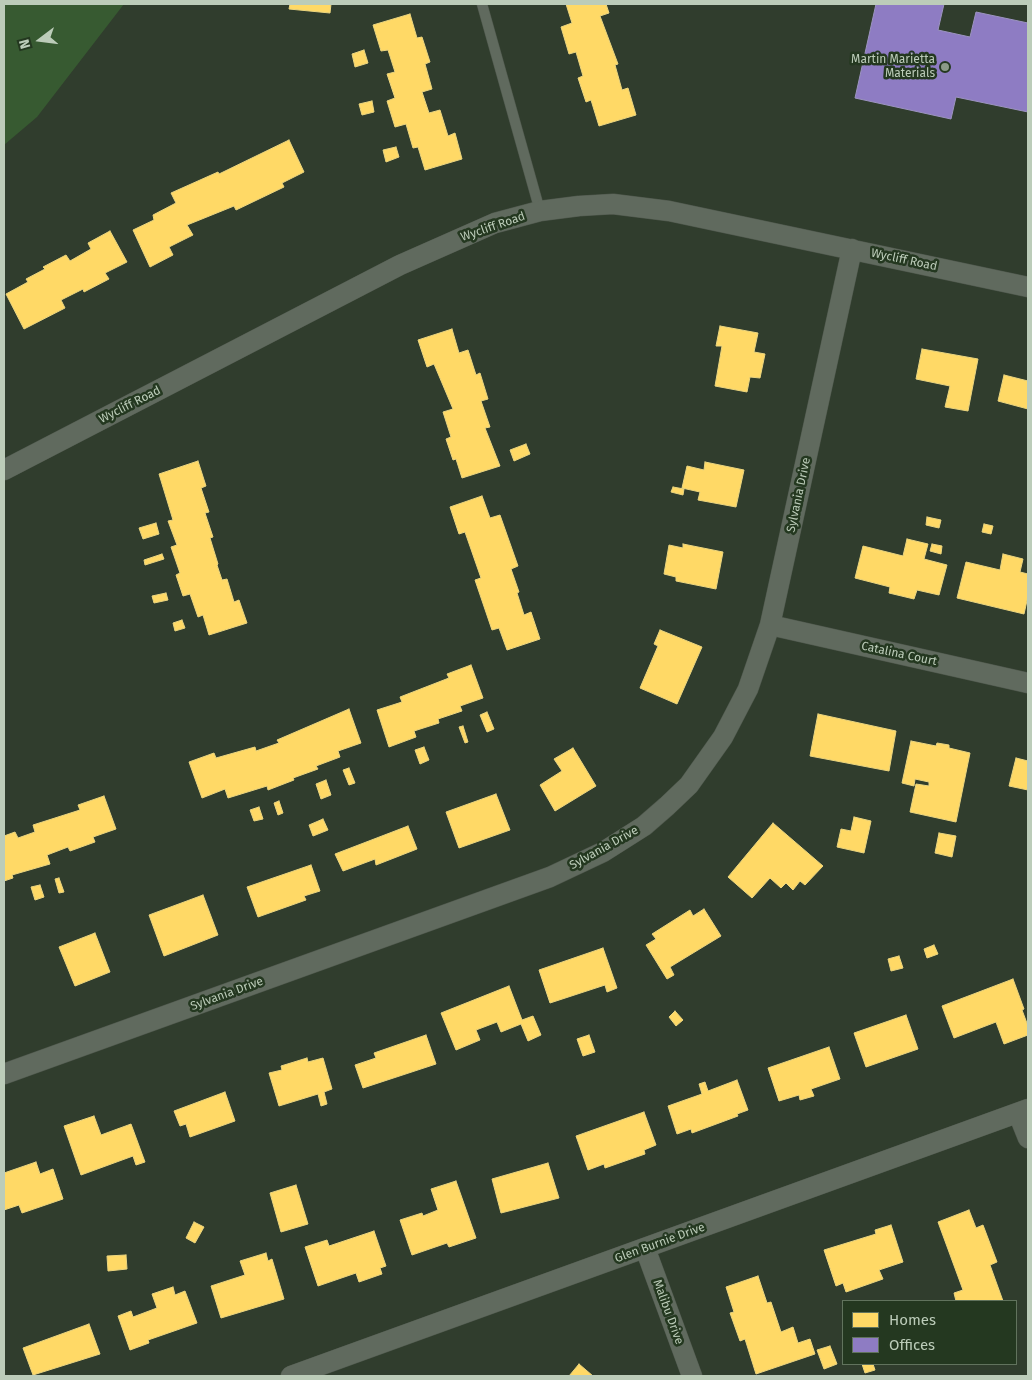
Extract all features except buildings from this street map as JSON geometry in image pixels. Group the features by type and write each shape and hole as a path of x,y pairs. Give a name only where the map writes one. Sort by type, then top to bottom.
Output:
{"street":[{"name":"Wycliff Road","path":"4,470 400,265 495,224 540,212 579,206 613,204 669,210 1028,287"},
{"name":"Sylvania Drive","path":"4,1074 550,877 603,852 644,826 689,785 728,729 748,689 770,626 852,249"},
{"name":"Catalina Court","path":"770,626 1028,683"},
{"path":"1023,1111 1028,1138"},
{"name":"Glen Burnie Drive","path":"291,1376 1023,1111"},
{"name":"Malibu Drive","path":"645,1248 692,1376"}],"lane":[{"path":"482,4 540,212"}],"shaded area":[{"path":"4,4 124,4 37,117 4,145"}],"place":[{"name":"Martin Marietta Materials","path":"945,67"}]}
